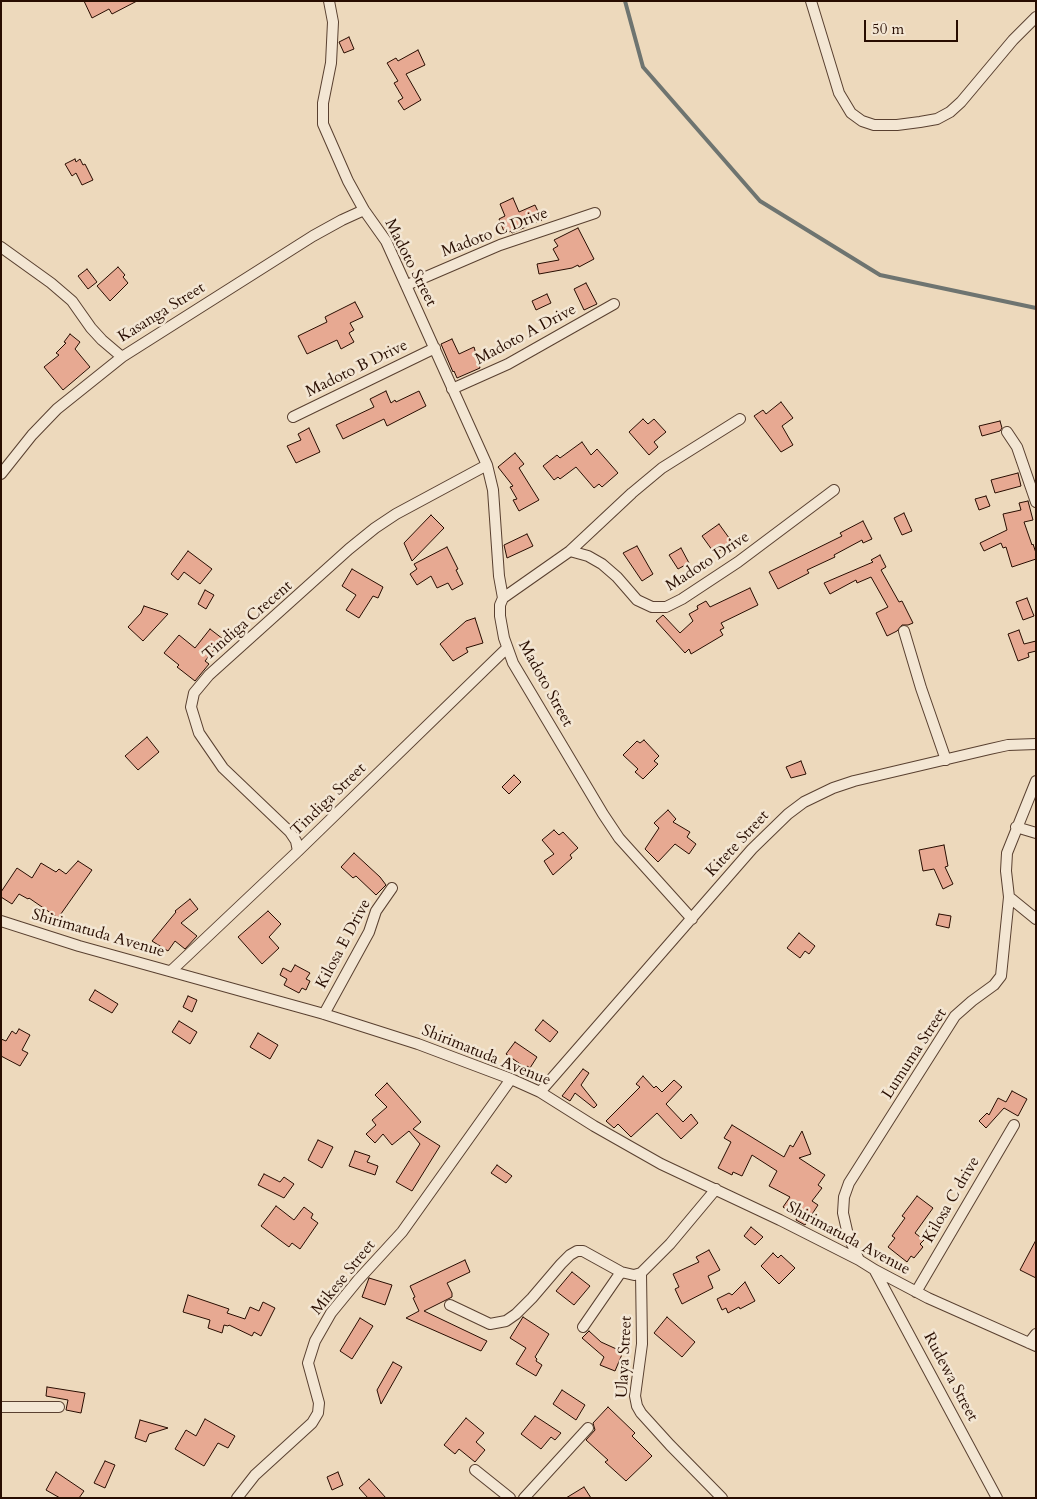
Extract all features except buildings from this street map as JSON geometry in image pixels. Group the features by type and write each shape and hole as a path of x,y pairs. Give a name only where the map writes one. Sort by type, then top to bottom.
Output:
{"street":[{"name":"Madoto Street","path":"329,1 333,22 331,62 322,103 323,124 348,181 364,210 386,241 407,284 487,465 492,490 499,576 503,598 500,605 500,616 507,648 513,663 541,711 619,838 692,919"},
{"path":"810,1 839,93 851,113 862,121 874,125 920,122 937,119 950,112 961,102 1013,40 1036,17"},
{"name":"Kasanga Street","path":"1,474 32,435 57,409 122,357 313,236 364,210"},
{"name":"Madoto C Drive","path":"407,284 500,244 595,213"},
{"path":"1,247 51,283 72,301 82,312 91,328 122,357"},
{"name":"Madoto A Drive","path":"452,389 508,364 614,304"},
{"name":"Madoto B Drive","path":"293,417 435,348"},
{"path":"503,598 570,551 632,493 662,468 740,419"},
{"path":"1008,432 1017,447 1036,502"},
{"name":"Tindiga Crecent","path":"298,851 296,841 290,832 223,768 199,733 191,707 194,693 209,675 349,549 375,528 427,496 487,465"},
{"name":"Madoto Drive","path":"570,551 588,556 602,564 617,577 637,600 652,607 666,607 682,599 738,562 834,490"},
{"path":"904,632 946,760"},
{"name":"Tindiga Street","path":"170,971 298,851 507,648"},
{"name":"Kitete Street","path":"540,1092 752,849 788,814 804,802 833,788 854,781 1008,745 1036,744"},
{"name":"Lumuma Street","path":"859,1260 848,1235 843,1213 844,1197 849,1183 955,1016 972,1000 994,986 1001,976 1008,897 1007,853 1036,781"},
{"path":"1016,827 1036,832"},
{"name":"Kilosa E Drive","path":"324,1014 369,932 376,911 392,888"},
{"path":"1008,897 1036,919"},
{"name":"Shirimatuda Avenue","path":"1,921 80,946 324,1014 418,1044 511,1079 540,1092 594,1126 661,1164 859,1260 916,1292 1032,1345"},
{"name":"Mikese Street","path":"237,1498 255,1475 312,1423 318,1413 319,1403 308,1363 315,1341 331,1313 402,1232 511,1079"},
{"name":"Kilosa C drive","path":"916,1292 1014,1124"},
{"path":"450,1305 490,1324 506,1321 532,1298 570,1255 577,1251 583,1251 621,1272 634,1275 641,1273 670,1244 716,1189"},
{"name":"Rudewa Street","path":"875,1270 997,1498"},
{"path":"582,1327 621,1272"},
{"name":"Ulaya Street","path":"641,1273 642,1344 635,1396 637,1406 670,1445 722,1498"},
{"path":"1032,1345 1036,1334"},
{"path":"1,1407 60,1407"},
{"path":"524,1498 588,1428"},
{"path":"475,1470 510,1498"}],"waterway":[{"path":"625,1 643,67 760,201 880,275 1036,308"}]}
